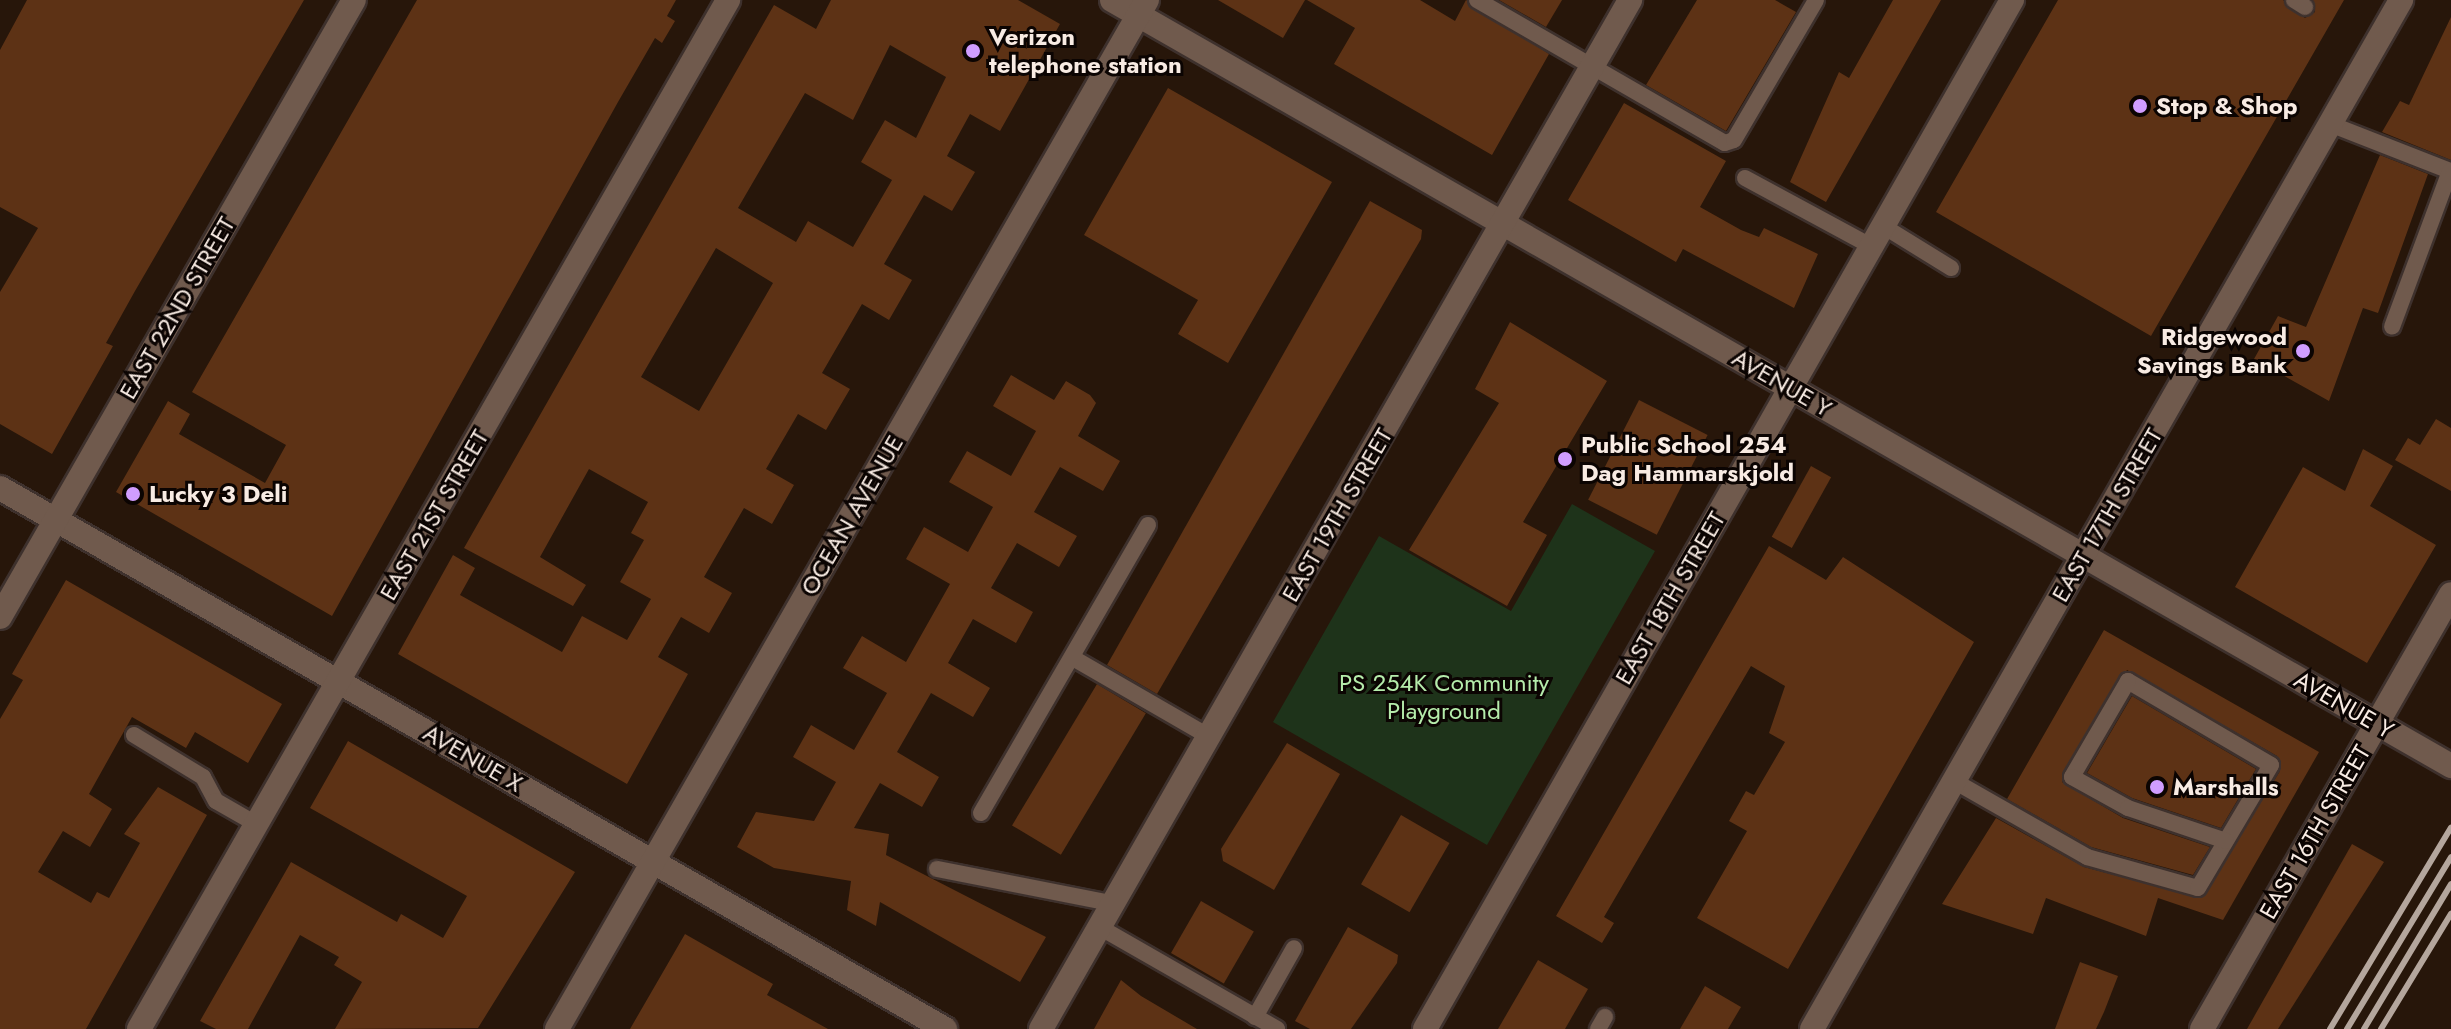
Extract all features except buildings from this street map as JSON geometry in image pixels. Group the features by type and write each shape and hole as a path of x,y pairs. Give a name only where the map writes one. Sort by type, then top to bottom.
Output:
{"street":[{"name":"EAST 22ND STREET","path":"0,617 354,0"},
{"name":"EAST 21ST STREET","path":"139,1029 728,0"},
{"name":"AVENUE Y","path":"1112,0 1142,8 1503,224 2451,766"},
{"name":"EAST 19TH STREET","path":"1041,1029 1630,0"},
{"name":"EAST 18TH STREET","path":"1425,1029 2012,0"},
{"name":"EAST 17TH STREET","path":"1812,1029 2401,0"},
{"name":"OCEAN AVENUE","path":"557,1029 1142,8"},
{"name":"AVENUE X","path":"0,488 945,1029"},
{"name":"EAST 16TH STREET","path":"2202,1029 2451,594"}],"lane":[{"path":"1477,0 1725,143 1734,140 1816,0"},
{"path":"2330,124 2450,171 2392,327"},
{"path":"1745,178 1951,268"},
{"path":"981,813 1148,525"},
{"path":"1073,658 1210,737"},
{"path":"1954,781 2087,857 2198,888 2226,841 2271,765 2128,681 2072,777 2128,808 2226,841"},
{"path":"134,735 203,777 216,801 256,824"},
{"path":"937,869 1115,904"},
{"path":"1101,928 1277,1029"},
{"path":"1255,1017 1294,948"}],"green space":[{"name":"PS 254K Community Playground","path":"1572,504 1655,551 1487,845 1273,722 1379,536 1511,611"}],"railway":[{"path":"2330,1029 2451,828"},
{"path":"2347,1029 2451,857"},
{"path":"2364,1029 2451,884"},
{"path":"2381,1029 2451,914"}],"place":[{"name":"Verizon telephone station","path":"973,51"},
{"name":"Stop & Shop","path":"2140,106"},
{"name":"Ridgewood Savings Bank","path":"2303,351"},
{"name":"Public School 254 Dag Hammarskjold","path":"1565,459"},
{"name":"Lucky 3 Deli","path":"133,494"},
{"name":"Marshalls","path":"2157,787"}]}
